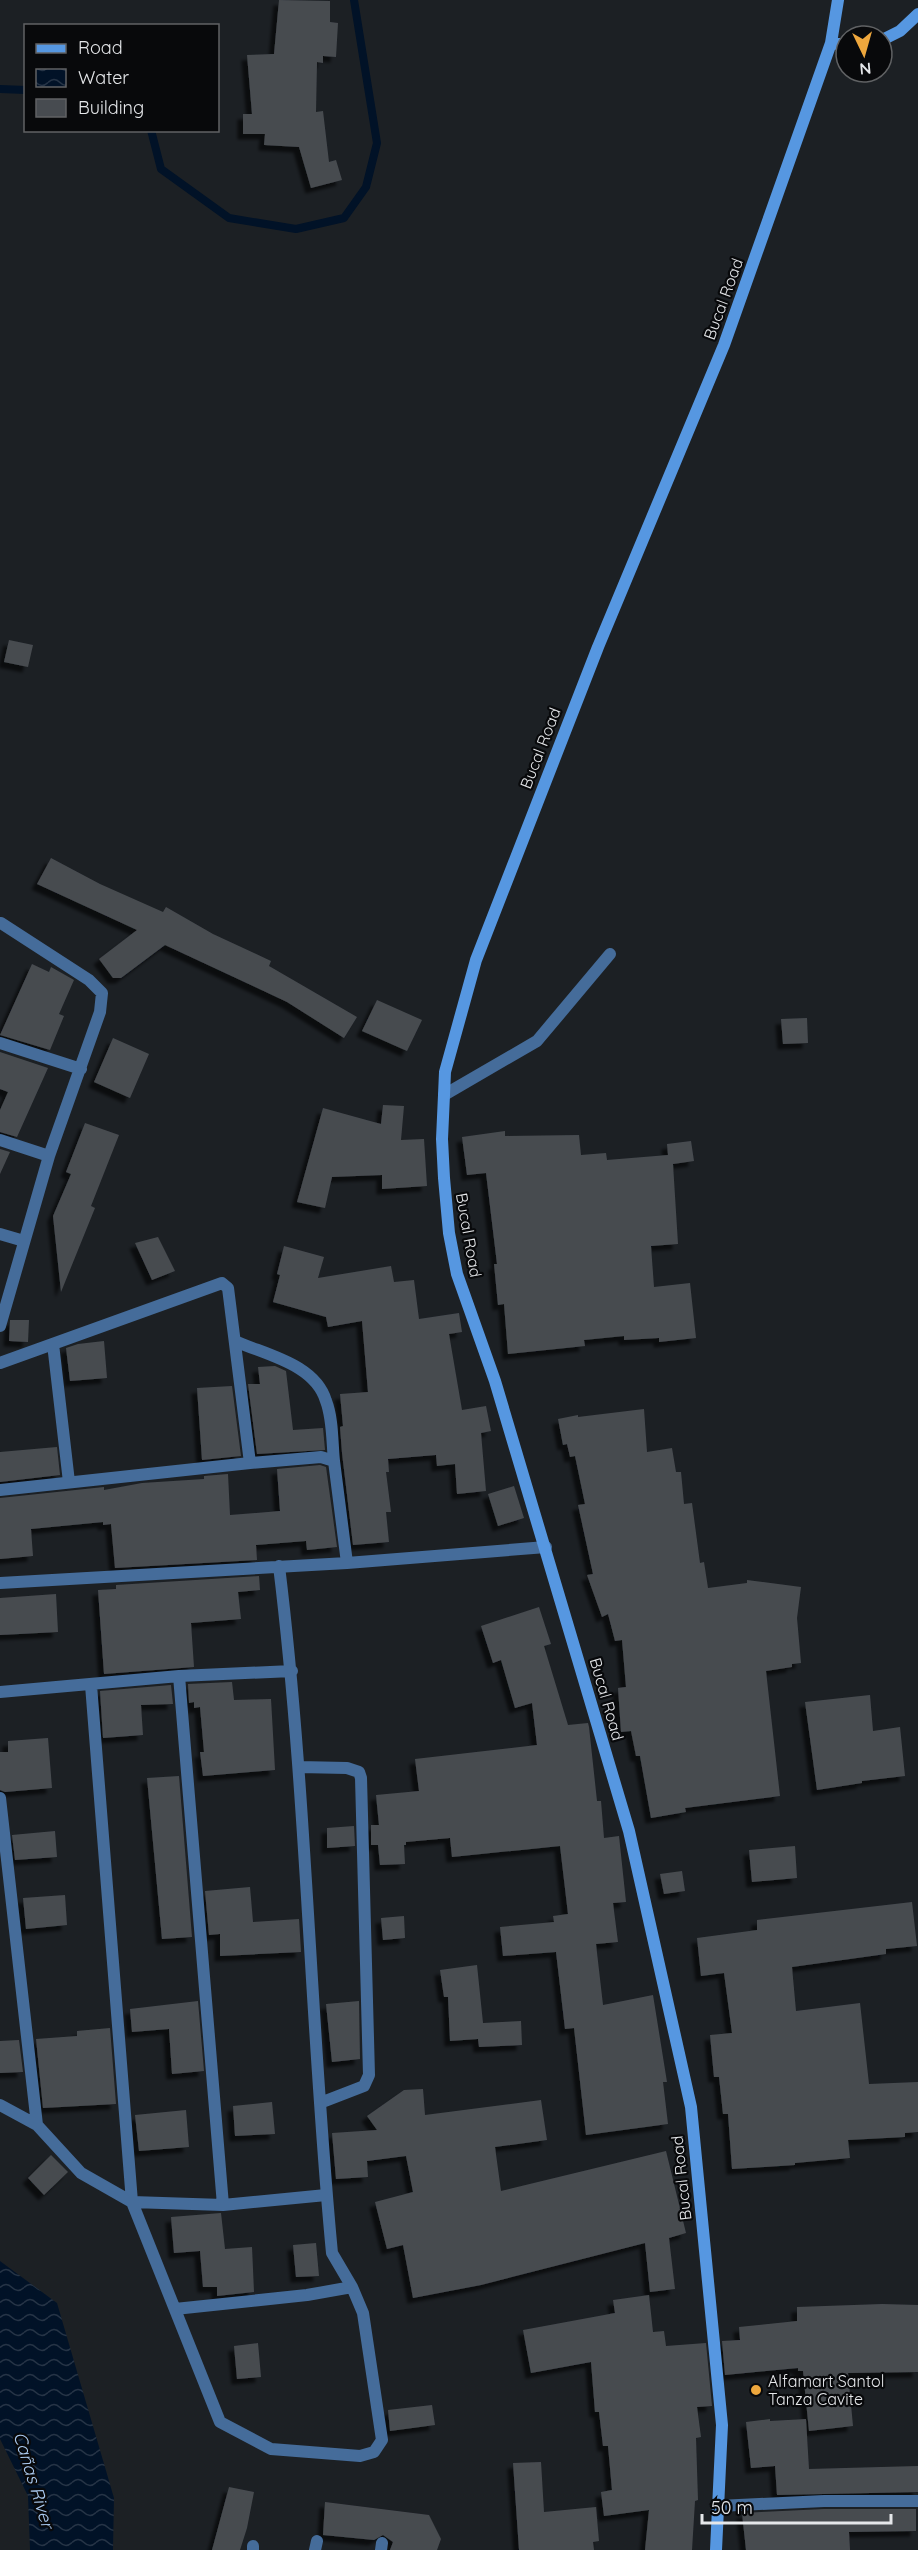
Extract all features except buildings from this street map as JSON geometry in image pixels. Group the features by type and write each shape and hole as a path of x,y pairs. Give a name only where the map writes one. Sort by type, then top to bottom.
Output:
{"street":[{"name":"Bucal Road","path":"716,2550 722,2425 691,2107 629,1831 495,1381 457,1274 449,1233 444,1178 442,1139 445,1072 476,960 598,646 724,345 831,43 838,0"},
{"path":"894,34 918,14"},
{"path":"0,1326 50,1156 100,1012 102,993 89,980 1,923"},
{"path":"444,1095 537,1041 610,954"},
{"path":"0,1044 81,1069"},
{"path":"0,1140 50,1156"},
{"path":"0,1234 24,1241"},
{"path":"0,1364 222,1283 228,1288 250,1463"},
{"path":"235,1341 294,1366 316,1383 326,1400 347,1563"},
{"path":"53,1344 69,1482"},
{"path":"0,1490 321,1456 334,1461"},
{"path":"0,1583 347,1563 546,1547"},
{"path":"91,1685 132,2202 220,2422 271,2448 360,2456 374,2452 382,2440 363,2313 352,2287 332,2253 326,2195 292,1671 279,1566"},
{"path":"0,1692 179,1676 292,1671"},
{"path":"179,1676 223,2205"},
{"path":"299,1767 347,1768 359,1772 361,1778 369,2075 364,2086 320,2103"},
{"path":"0,1798 37,2125"},
{"path":"0,2105 37,2125 81,2173 132,2202 223,2205 326,2195"},
{"path":"175,2309 308,2295 352,2287"},
{"path":"719,2506 824,2501 918,2501"}],"water":[{"name":"Cañas River","path":"0,2261 57,2303 114,2498 113,2550 30,2550 28,2496 0,2439"}],"waterway":[{"path":"152,132 161,169 229,218 296,229 344,218 366,187 377,143 354,0"},
{"path":"0,89 24,90"}],"place":[{"name":"Alfamart Santol Tanza Cavite","path":"756,2390"}]}
